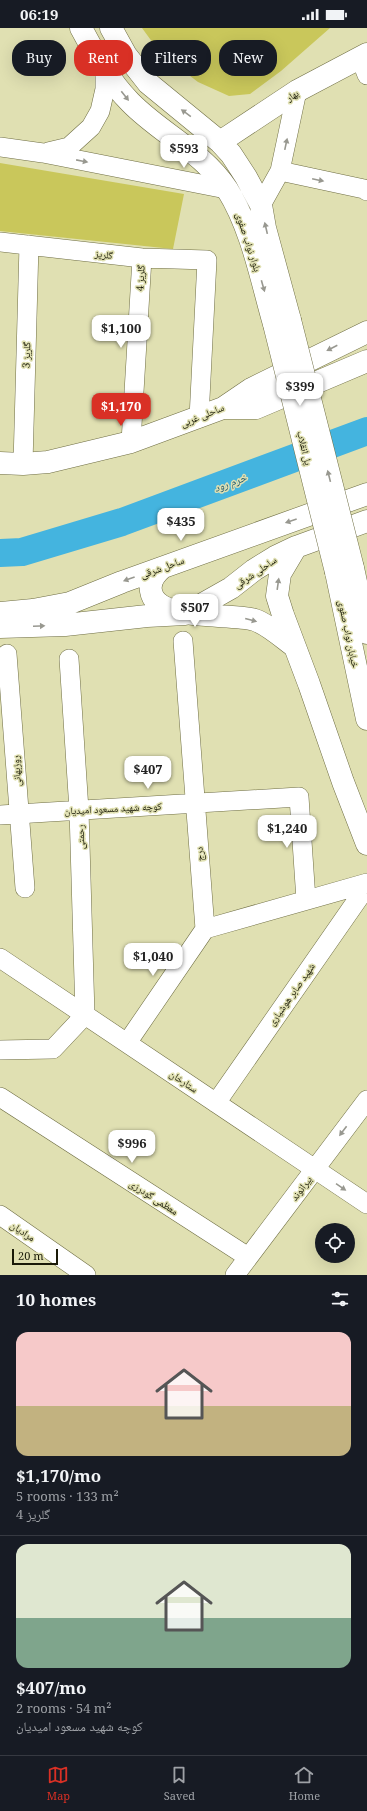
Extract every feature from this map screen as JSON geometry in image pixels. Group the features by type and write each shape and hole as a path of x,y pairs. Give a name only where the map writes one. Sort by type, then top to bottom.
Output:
{"main road":[{"name":"بلوار نواب صفوی","path":"81,28 88,40"},
{"name":"بلوار نواب صفوی","path":"111,28 126,55 148,83 220,142 235,160 261,205 282,322"},
{"name":"بهار","path":"220,142 297,91 365,62"},
{"name":"بلوار نواب صفوی","path":"110,76 129,101 153,122 174,137 213,172 226,189 238,210 282,322"},
{"name":"پل انقلاب","path":"282,322 344,570"},
{"name":"ساحلی غربی","path":"0,464 23,464 72,457 131,442 199,418 224,408 251,389 367,332"},
{"path":"224,408 256,408 367,361"},
{"path":"0,475 23,464"},
{"name":"ساحل شرقی","path":"0,612 33,610 70,604 162,568 367,494"},
{"name":"ساحلی شرقی","path":"0,626 65,624 185,614 231,588 254,570 296,547 364,523"},
{"path":"296,547 280,574 277,585 277,596 345,788 367,842"},
{"path":"162,568 154,575 151,584 151,593 156,601 163,606 185,614 234,616 256,620 296,647"},
{"name":"خیابان نواب صفوی","path":"344,570 367,633"},
{"name":"خیابان نواب صفوی","path":"344,570 367,719"}],"street":[{"path":"43,153 69,147 91,127 100,112 105,89 105,76"},
{"path":"261,205 280,171 297,91"},
{"path":"0,147 43,153 226,189"},
{"path":"280,171 364,189 367,191"},
{"name":"گلریز","path":"0,242 142,258 208,260 199,418"},
{"name":"گلریز 3","path":"23,464 29,245"},
{"name":"گلریز 4","path":"131,442 142,258"},
{"name":"درج","path":"183,641 205,929"},
{"name":"روزبهانی","path":"7,654 25,888"},
{"name":"رحمتی","path":"69,658 79,810 85,1015"},
{"name":"کوچه شهید مسعود امیدیان","path":"0,815 299,797 306,900"},
{"path":"127,1043 205,929 367,884"},
{"name":"شهید صابر هوشیاری","path":"216,1103 367,884"},
{"name":"ستارخان","path":"0,958 367,1204"},
{"path":"0,1050 53,1048 85,1015"},
{"name":"معظمی گودرزی","path":"0,1097 248,1258"},
{"name":"بیرانوند","path":"235,1275 367,1100"},
{"name":"مرادیان","path":"0,1215 86,1275"},
{"path":"60,1257 67,1275"}],"shaded area":[{"path":"142,28 330,28 277,74 277,40 219,40 219,76 274,76 250,94 229,96 198,82 190,76 211,76 211,40 151,40"},
{"path":"0,163 184,194 173,249 0,231"}],"waterway":[{"name":"خرم رود","path":"0,553 22,552 122,522 367,431"}]}
